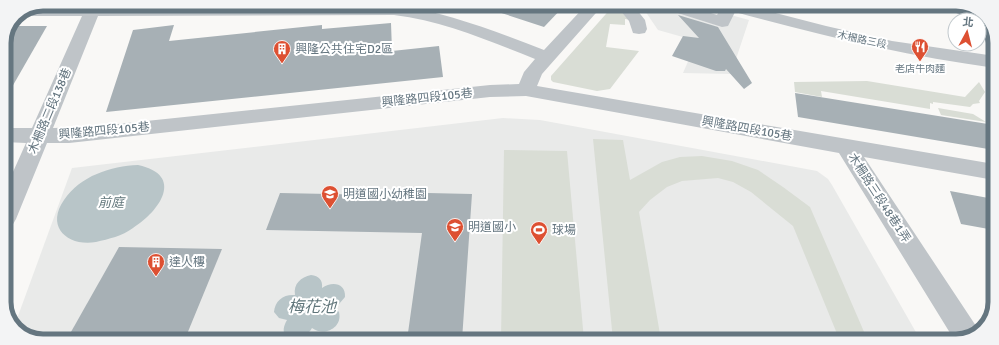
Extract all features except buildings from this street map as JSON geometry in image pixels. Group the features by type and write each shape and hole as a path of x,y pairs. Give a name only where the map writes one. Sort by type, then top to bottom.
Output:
{"street":[{"name":"木柵路二段138巷","path":"11,202 93,11"},
{"path":"405,11 441,18 547,57"},
{"path":"526,90 533,72 589,11"},
{"path":"629,11 637,20 639,28"},
{"path":"687,11 722,22 729,11"},
{"name":"木柵路三段","path":"777,11 879,44 988,61"},
{"name":"興隆路四段105巷","path":"11,135 39,136 89,134 490,91 526,90 846,146"},
{"name":"木柵路三段48巷1弄","path":"846,146 988,171"},
{"name":"木柵路三段48巷1弄","path":"846,146 965,332"}],"shaded area":[{"path":"609,11 623,11 631,20 625,19 625,25 610,24 606,47 639,51 610,89 597,91 553,82 551,80 551,76"},
{"path":"645,11 716,11 749,20 731,74 683,73 697,41 658,30"},
{"path":"867,81 965,97 979,82 985,92 979,101 980,103 973,104 970,107 933,102 933,104 930,103 930,109 821,91 822,97 795,92 794,82"},
{"path":"938,108 973,114 986,122 941,115"},
{"name":"明道國小","path":"503,118 540,120 817,171 828,179 832,185 917,334 37,333 25,329 17,319 72,168"},
{"path":"593,139 623,140 630,180 662,162 680,157 702,156 732,161 758,170 783,187 810,207 865,334 837,334 793,226 751,192 733,182 718,178 682,181 667,187 650,200 639,212 660,334 612,334"},
{"name":"球場","path":"504,150 567,151 583,334 501,334"}],"water":[{"name":"前庭","path":"138,165 152,170 161,177 164,185 163,194 159,203 143,221 124,233 96,242 86,243 77,241 62,233 58,226 57,219 59,210 64,200 71,192 87,179 97,174 107,170"},
{"name":"梅花池","path":"311,275 316,276 322,283 322,288 330,284 341,286 345,292 345,297 334,307 339,312 338,323 332,329 327,331 317,331 312,328 306,334 285,334 284,327 287,320 279,318 274,312 276,304 284,297 295,295 295,288 298,282 304,277"}],"place":[{"name":"老店牛肉麵","path":"920,62"},
{"name":"興隆公共住宅D2區","path":"282,64"},
{"name":"明道國小幼稚園","path":"330,209"},
{"name":"明道國小","path":"455,242"},
{"name":"球場","path":"539,245"},
{"name":"達人樓","path":"156,277"}]}
